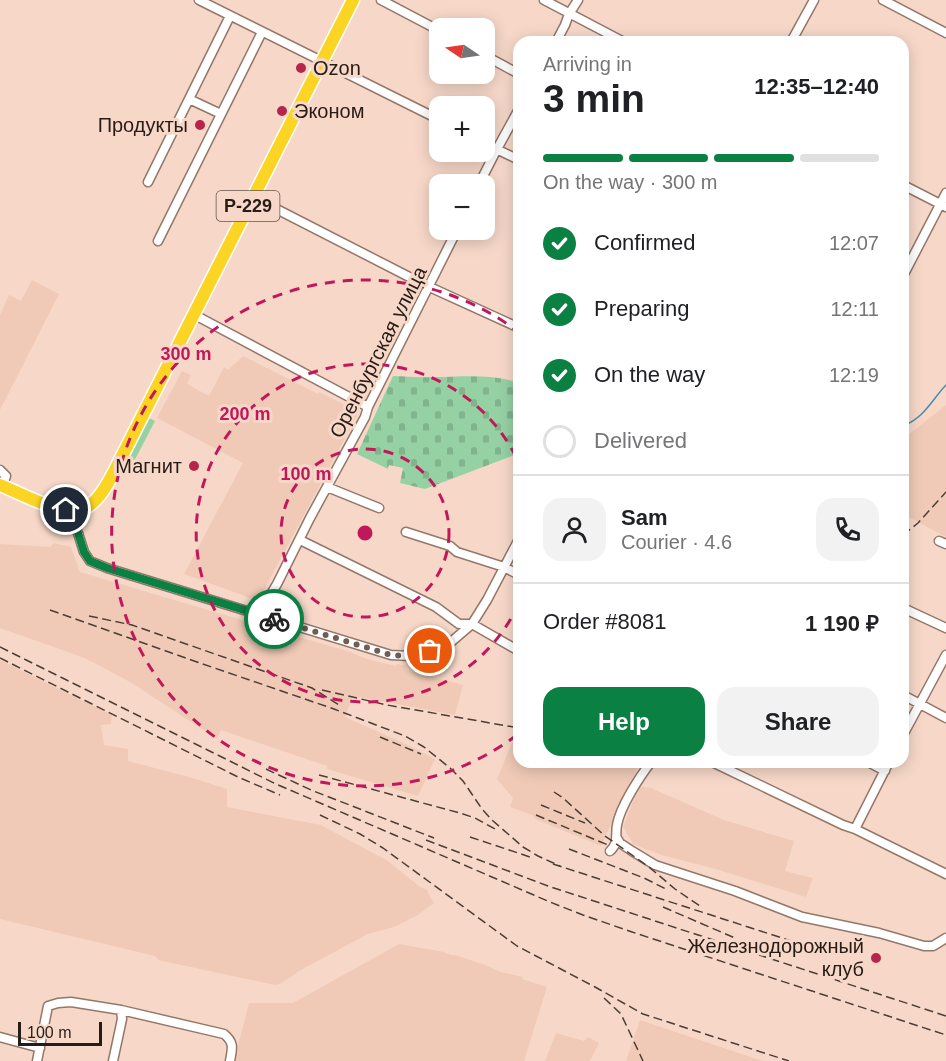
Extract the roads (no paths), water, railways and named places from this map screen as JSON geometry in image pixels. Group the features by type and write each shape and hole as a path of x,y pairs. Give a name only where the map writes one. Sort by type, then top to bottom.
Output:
{"highway":[{"name":"Р-229","path":"66,510 81,510 93,502 105,488 353,0"},
{"path":"1,485 66,510"}],"street":[{"path":"199,0 429,115"},
{"path":"381,0 429,25"},
{"path":"544,0 612,36"},
{"path":"559,36 578,0"},
{"path":"794,36 814,0"},
{"path":"883,0 946,33"},
{"path":"148,182 230,16"},
{"path":"158,241 262,32"},
{"path":"495,62 513,71"},
{"path":"189,99 221,114"},
{"path":"484,174 513,120"},
{"path":"497,149 513,157"},
{"path":"909,188 943,206"},
{"path":"909,266 943,206 946,193"},
{"path":"253,197 430,286 513,325"},
{"name":"Оренбургская улица","path":"259,614 365,417 452,240"},
{"path":"193,314 368,408"},
{"path":"0,470 6,476 1,485"},
{"path":"327,487 379,508"},
{"path":"66,510 90,561 391,655 410,656 425,653 451,642 472,624 513,551"},
{"path":"405,532 450,546 457,552 513,572"},
{"path":"300,540 436,607 459,624 472,624 513,648"},
{"path":"909,611 946,628"},
{"path":"909,724 946,655"},
{"path":"909,698 946,718"},
{"path":"610,851 614,848 617,838 618,819 633,788 647,768"},
{"path":"724,768 945,874"},
{"path":"879,768 885,771"},
{"path":"855,829 886,768"},
{"path":"617,838 620,843 655,865 735,891 802,917 879,933 924,946 933,946 946,938"},
{"path":"37,1061 48,1006 71,1002 121,1010 224,1034 230,1039 232,1045 230,1061"},
{"path":"112,1061 122,1019 121,1010"},
{"path":"0,1037 40,1048"}],"waterway":[{"path":"909,423 922,413 946,385"}],"railway":[{"path":"909,530 946,492"},
{"path":"50,610 405,736 424,747 450,768 463,781 492,820 523,847 560,866"},
{"path":"89,616 132,625 312,688 339,705"},
{"path":"0,647 276,784 550,902 632,932 946,1035"},
{"path":"0,658 238,777 280,795"},
{"path":"322,690 387,705 513,727"},
{"path":"380,737 421,754"},
{"path":"266,769 311,790 434,838"},
{"path":"319,775 460,813 495,829"},
{"path":"554,792 605,836 700,906"},
{"path":"541,805 585,823"},
{"path":"320,815 383,848 517,946 643,1014 789,1061"},
{"path":"536,815 608,845"},
{"path":"470,837 530,857"},
{"path":"426,840 548,886 946,1016"},
{"path":"569,849 666,889"},
{"path":"553,864 810,947"},
{"path":"663,907 735,938"},
{"path":"604,998 621,1014 643,1061"}],"place":[{"name":"Ozon","path":"301,68"},
{"name":"Эконом","path":"282,111"},
{"name":"Продукты","path":"200,125"},
{"name":"Магнит","path":"194,466"},
{"name":"Железнодорожный клуб","path":"876,958"}]}
